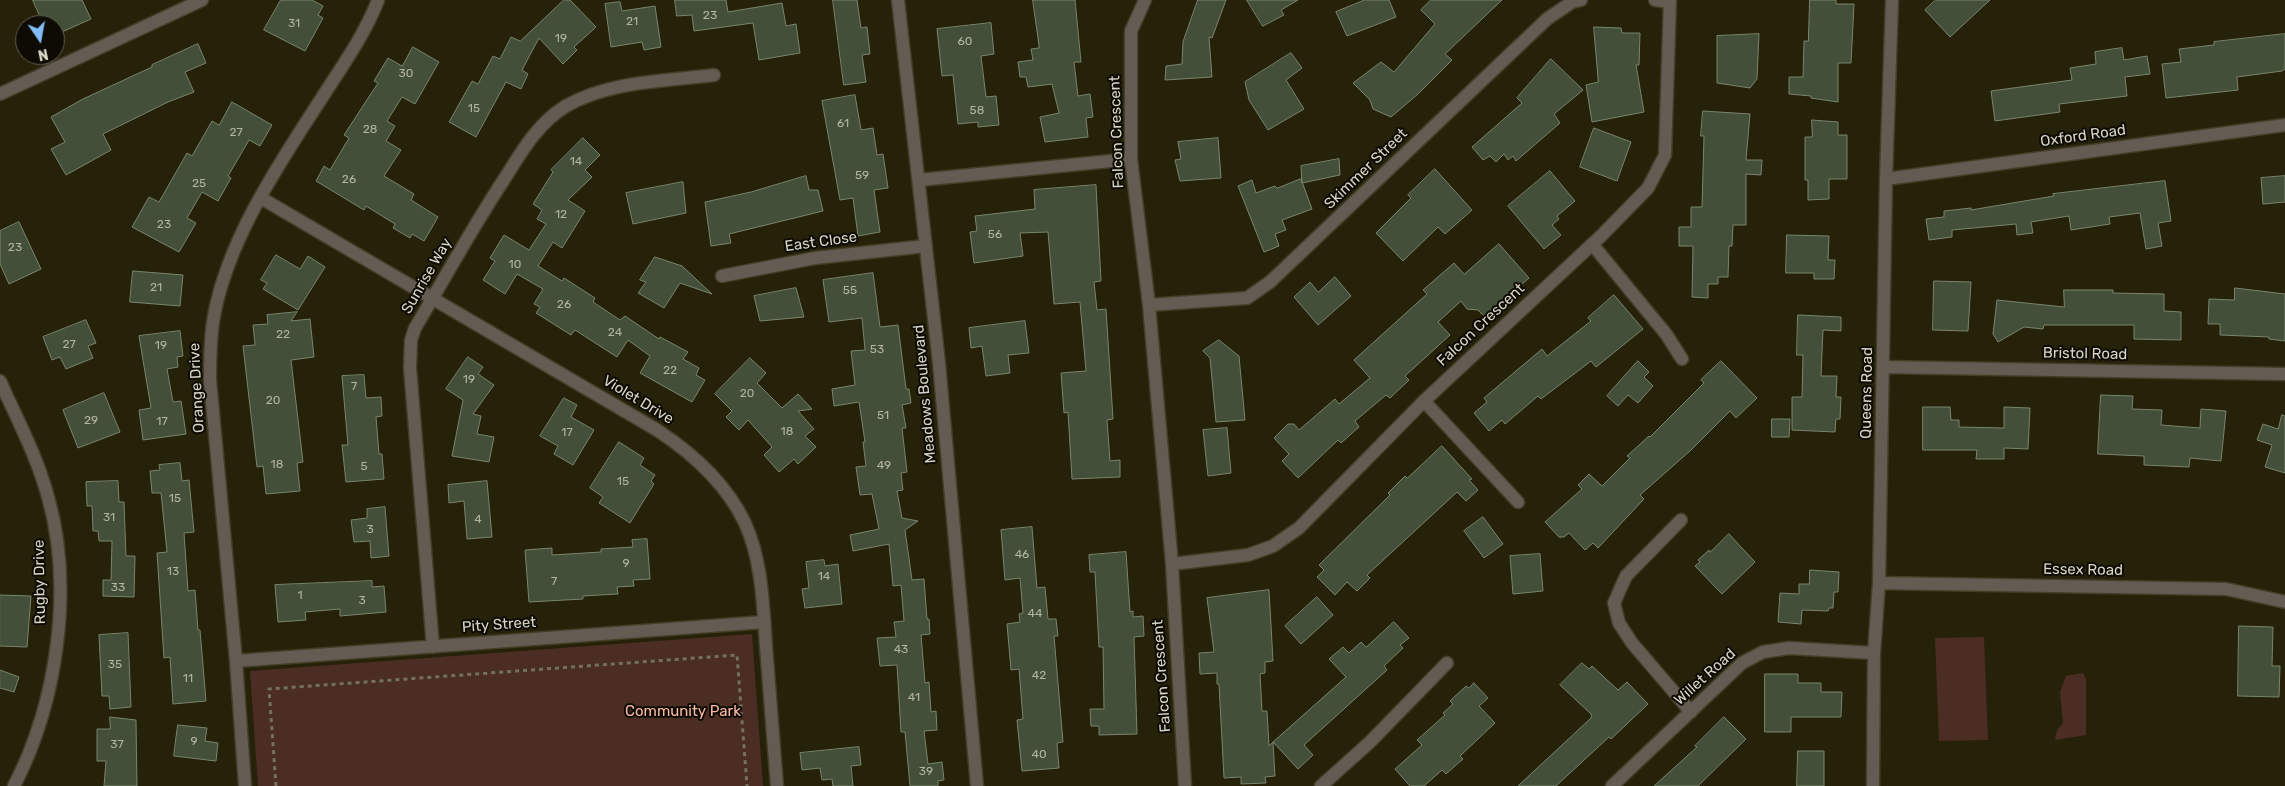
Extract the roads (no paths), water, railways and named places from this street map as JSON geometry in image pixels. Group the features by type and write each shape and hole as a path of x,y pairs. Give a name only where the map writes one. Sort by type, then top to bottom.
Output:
{"street":[{"path":"0,94 202,0"},
{"name":"Orange Drive","path":"245,786 210,357 214,316 223,280 232,256 261,198 354,47 378,0"},
{"name":"Meadows Boulevard","path":"898,0 939,363 977,786"},
{"name":"Falcon Crescent","path":"1145,0 1131,31 1131,160 1149,305 1172,564 1185,786"},
{"name":"Skimmer Street","path":"1149,305 1247,298 1270,282 1547,19 1572,2 1581,0"},
{"path":"1655,0 1670,1"},
{"name":"Queens Road","path":"1873,786 1874,653 1879,583 1886,179 1892,0"},
{"name":"Falcon Crescent","path":"1172,564 1248,555 1273,546 1299,528 1424,401 1592,244 1648,188 1665,155 1670,1"},
{"name":"Sunrise Way","path":"433,647 409,354 415,328 500,184 530,140 552,116 582,99 604,91 714,75"},
{"name":"Oxford Road","path":"1886,179 2285,125"},
{"path":"919,180 1131,160"},
{"name":"Violet Drive","path":"261,198 657,430 677,443 703,466 737,508 751,537 759,572 777,786"},
{"path":"1592,244 1666,334 1682,359"},
{"name":"East Close","path":"722,276 815,258 926,246"},
{"name":"Bristol Road","path":"1884,367 2285,374"},
{"name":"Rugby Drive","path":"0,381 33,453 49,498 58,547 59,573 56,644 50,688 39,729 14,786"},
{"path":"1424,401 1518,502"},
{"path":"1682,520 1626,576 1614,603 1619,623 1632,643 1691,712"},
{"name":"Essex Road","path":"1879,583 2226,589 2285,602"},
{"name":"Pity Street","path":"236,661 764,622"},
{"name":"Willet Road","path":"1612,786 1742,663 1763,652 1789,648 1874,653"},
{"path":"1321,786 1370,742 1447,663"}],"park label":[{"name":"Community Park","path":"683,712"}]}
